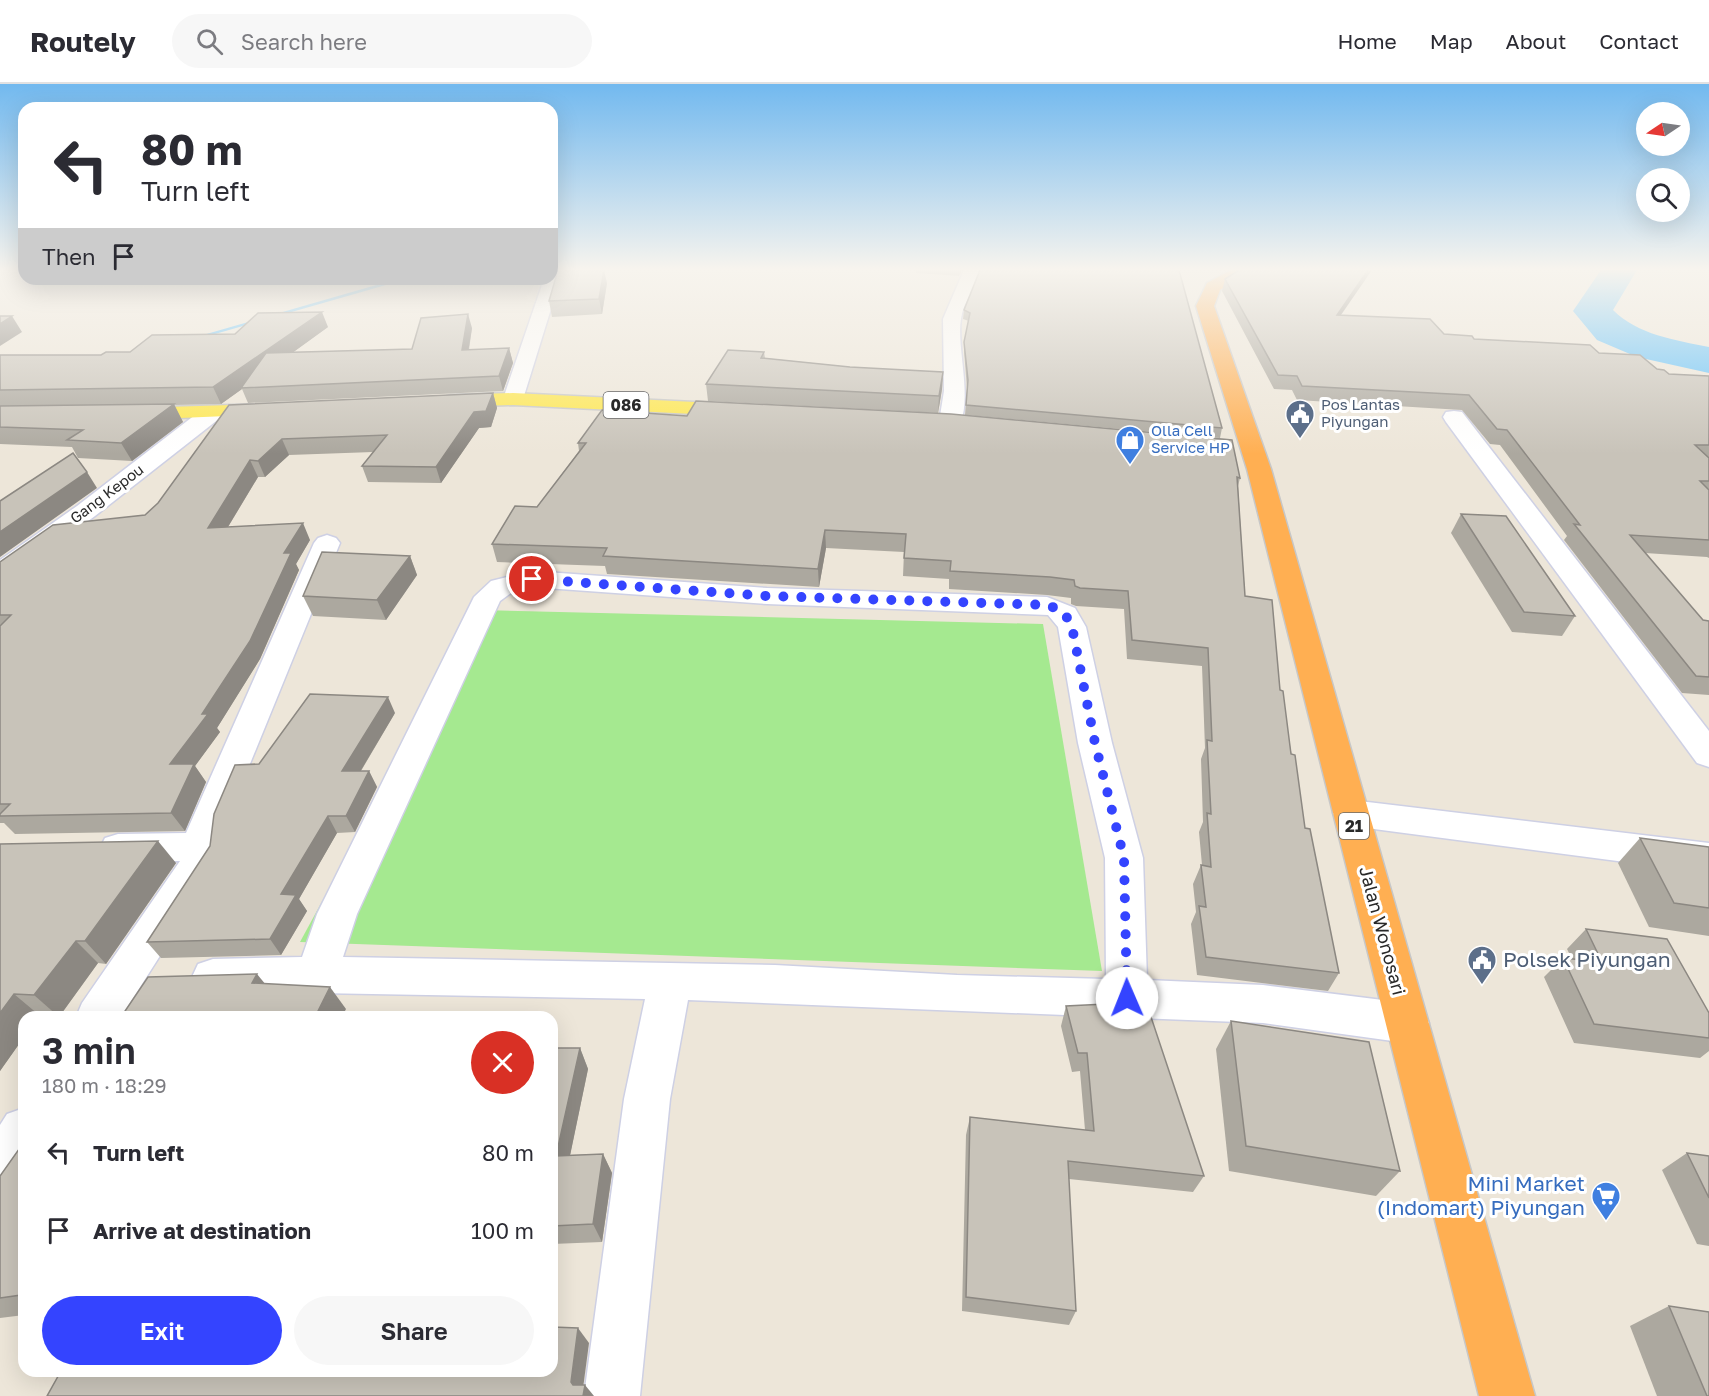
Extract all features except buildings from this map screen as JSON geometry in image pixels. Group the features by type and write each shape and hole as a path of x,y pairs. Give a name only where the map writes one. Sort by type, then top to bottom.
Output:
{"highway":[{"name":"Jalan Wonosari","path":"1211,331 1240,449 1259,469 1507,1396"}],"main road":[{"name":"086","path":"432,402 513,399 754,412"},
{"path":"118,414 293,409"},
{"path":"927,421 973,424"}],"street":[{"path":"513,399 535,331"},
{"path":"950,422 955,405 951,331"},
{"name":"Gang Kepou","path":"0,572 86,511 212,413"},
{"path":"1454,417 1709,755"},
{"path":"102,1011 201,861 206,830 327,543"},
{"path":"316,975 337,914 488,597 501,587 532,579 767,596 1047,605 1058,609 1072,627 1095,743 1124,858 1127,998"},
{"path":"1351,813 1709,858"},
{"path":"80,849 183,846 197,849 201,861"},
{"path":"122,980 316,975 775,983 957,994 1263,1004 1407,1023"},
{"path":"612,1396 647,1099 670,981"},
{"path":"0,1168 18,1140"}],"green space":[{"path":"480,610 1043,624 1102,971 300,942"}],"waterway":[{"path":"192,339 219,331"},
{"path":"1612,331 1652,348 1709,360"}],"place":[{"name":"Pos Lantas Piyungan","path":"1300,440"},
{"name":"Olla Cell Service HP","path":"1130,466"},
{"name":"Polsek Piyungan","path":"1482,986"},
{"name":"Mini Market (Indomart) Piyungan","path":"1606,1222"}],"route":[{"path":"532,579 767,596 1047,605 1058,609 1065,614 1072,627 1095,743 1124,858 1127,998"}]}
